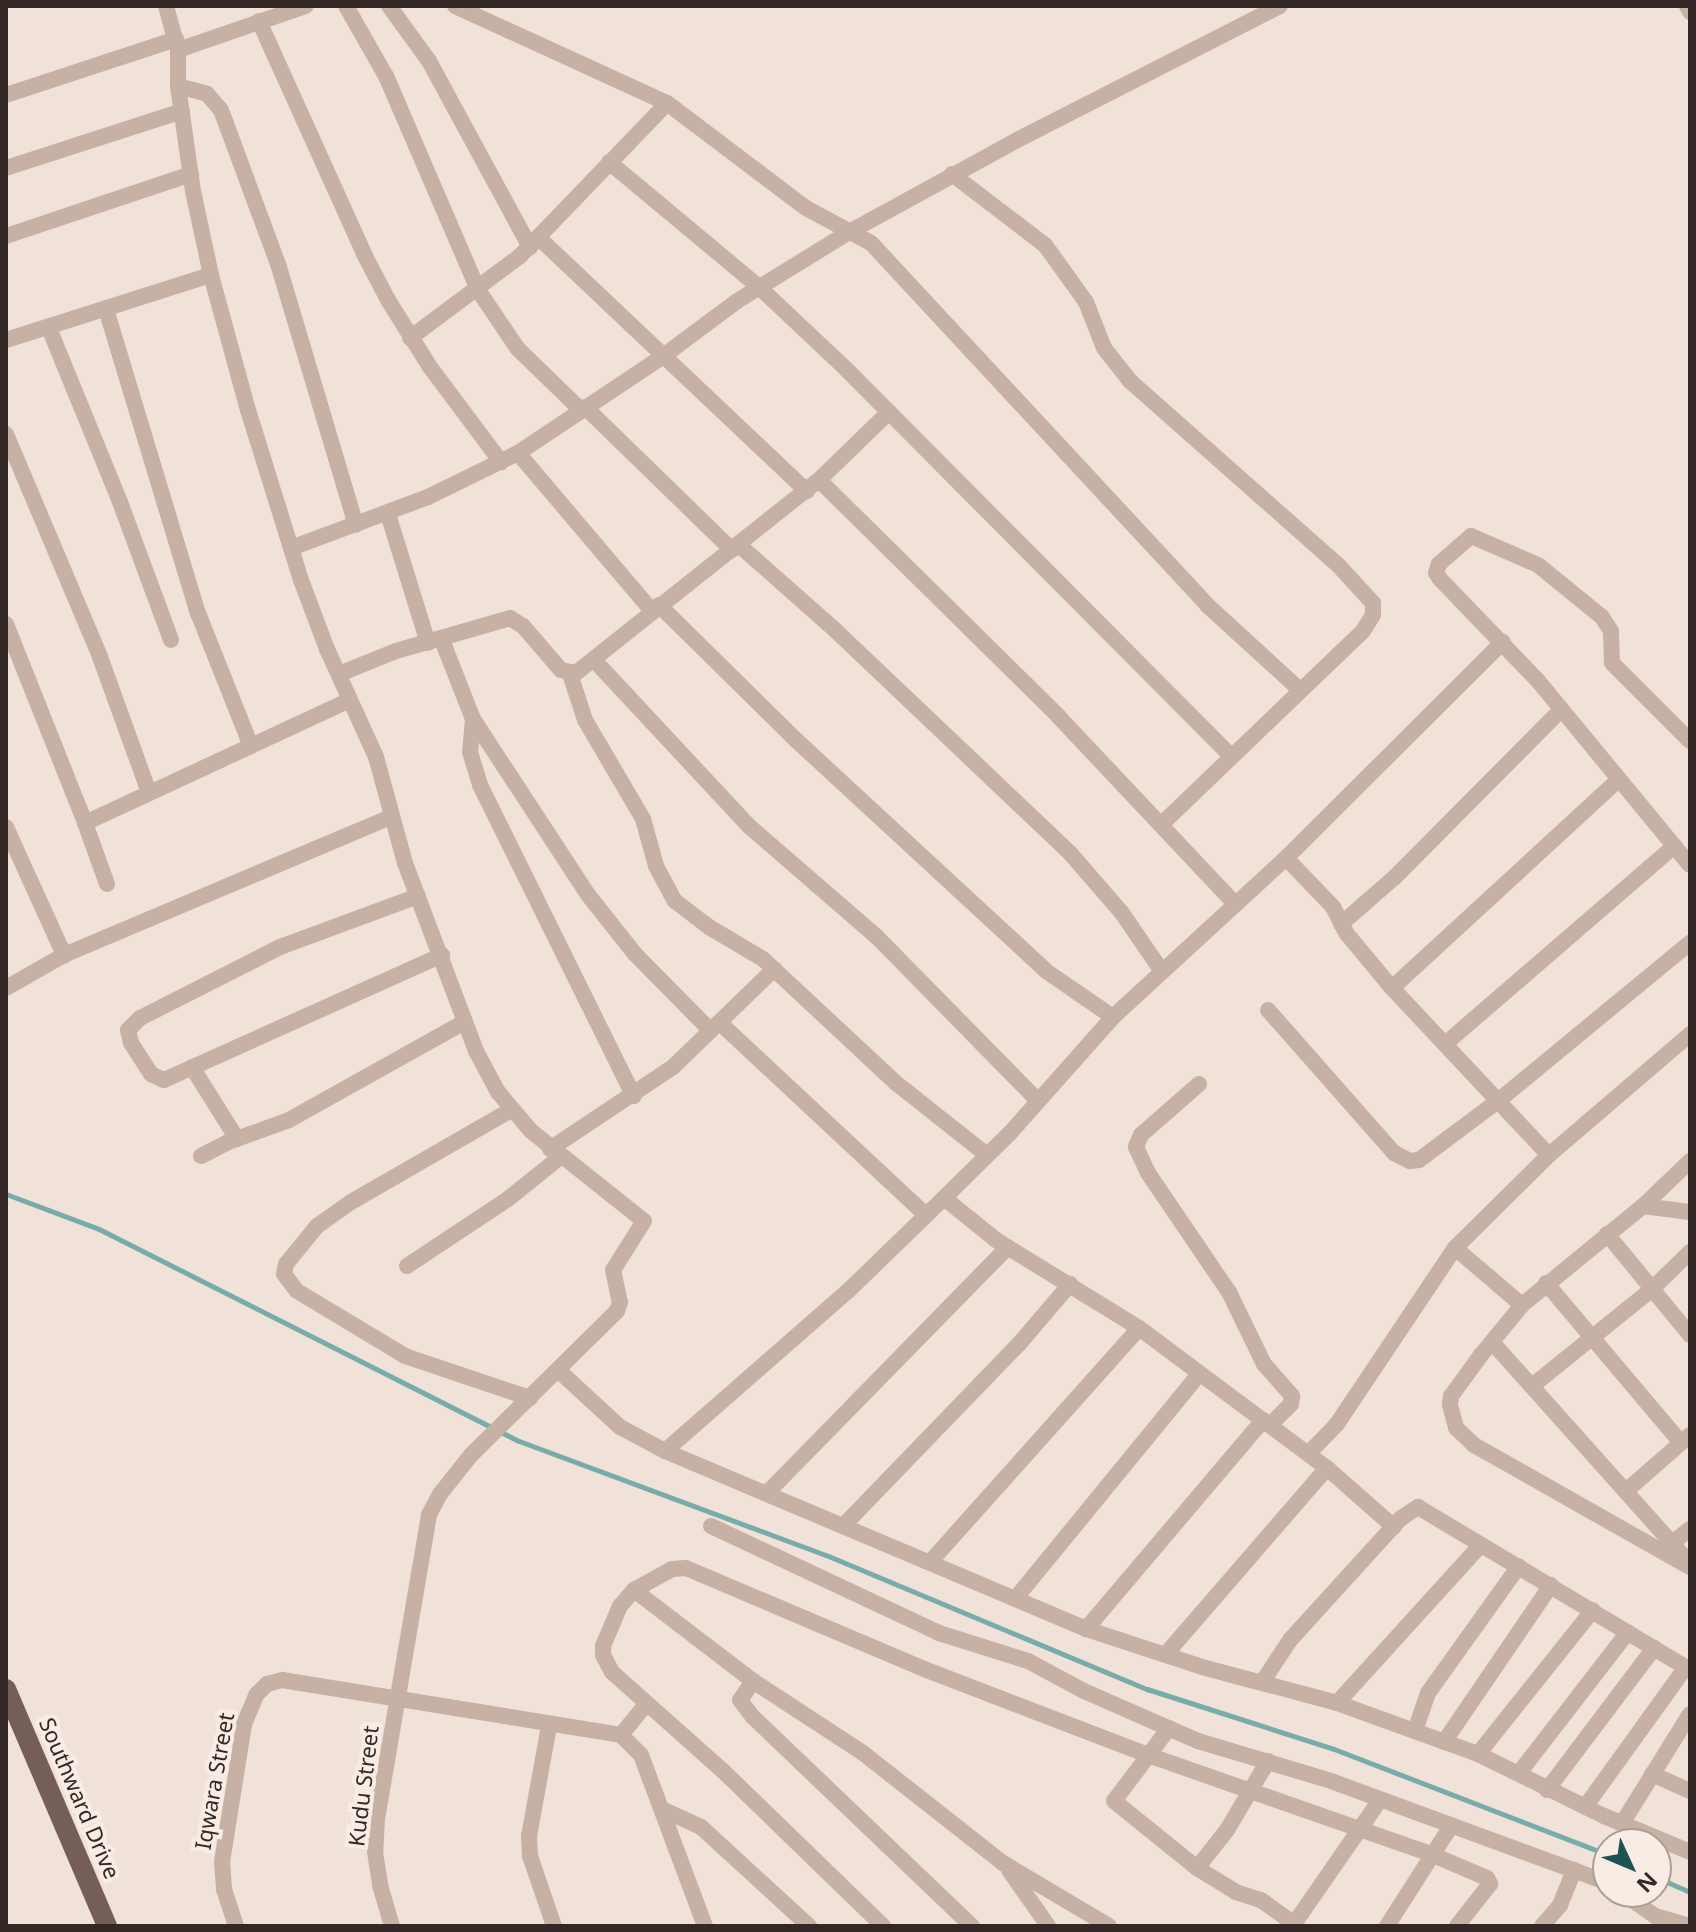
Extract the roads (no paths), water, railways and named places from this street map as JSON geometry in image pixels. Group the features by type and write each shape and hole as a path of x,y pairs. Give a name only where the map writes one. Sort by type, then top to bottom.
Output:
{"main road":[{"name":"Southward Drive","path":"6,1689 13,1720 107,1926"}],"street":[{"path":"166,6 177,44 178,86 211,275 318,630 376,757 390,817 464,1022 485,1070 511,1110 555,1153"},
{"path":"6,95 306,6"},
{"path":"346,6 386,76 478,290 518,349 736,548 835,630 1070,853 1122,913 1161,970"},
{"path":"389,6 429,61 534,242 813,486 1058,716 1234,903"},
{"path":"455,6 667,103 806,208 851,231 885,255 1207,605 1299,689"},
{"path":"291,548 388,514 518,453 662,357 759,287 851,231 952,174 1280,6"},
{"path":"1687,6 1690,12"},
{"path":"259,21 364,254 410,338 501,462"},
{"path":"178,86 207,94 221,110 279,267 356,525"},
{"path":"410,338 478,290 534,242 667,103"},
{"path":"6,168 182,111"},
{"path":"609,162 759,287 889,412 1230,755"},
{"path":"6,236 191,174"},
{"path":"952,174 1045,245 1086,302 1113,362 1158,410 1338,565 1368,596 1374,609 1370,622 1162,824"},
{"path":"6,340 211,275"},
{"path":"106,309 198,613 251,746"},
{"path":"49,328 120,502 171,640"},
{"path":"570,674 595,661 655,607 736,548 813,486 889,412"},
{"path":"6,434 100,657 149,792"},
{"path":"518,453 655,607 1046,971 1113,1017"},
{"path":"388,514 435,641 473,719 589,896 635,954 926,1215"},
{"path":"1690,741 1616,669 1610,659 1611,631 1602,617 1538,565 1471,536 1452,549 1436,573 1503,642 1690,865"},
{"path":"339,674 510,618 523,626 557,667 570,674 585,720 643,819 665,887 687,911 774,969 896,1083 987,1155"},
{"path":"6,624 107,884"},
{"path":"665,1451 783,1350 944,1198 1038,1101 1113,1017 1286,858 1503,642"},
{"path":"595,661 750,827 878,938 1038,1101"},
{"path":"85,823 350,700"},
{"path":"1341,924 1405,868 1561,710"},
{"path":"473,719 470,752 480,785 634,1096"},
{"path":"1392,988 1618,780"},
{"path":"6,988 64,955 390,817"},
{"path":"6,827 64,955"},
{"path":"1445,1044 1674,846"},
{"path":"1286,858 1333,907 1341,924 1392,988 1549,1155"},
{"path":"418,896 280,947 131,1025 128,1034 131,1043 155,1077 164,1080 442,955"},
{"path":"1268,1010 1402,1159 1410,1161 1426,1156 1498,1101 1690,943"},
{"path":"407,1266 508,1199 555,1153 673,1067 774,969"},
{"path":"201,1156 289,1120 464,1022"},
{"path":"1309,1453 1337,1424 1455,1248 1549,1155 1690,1034"},
{"path":"192,1067 237,1139"},
{"path":"1086,1629 1266,1422 1291,1404 1292,1396 1264,1364 1229,1292 1154,1184 1136,1147 1141,1135 1199,1084"},
{"path":"511,1110 351,1202 317,1226 286,1264 284,1274 297,1291 405,1356 524,1403"},
{"name":"Kudu Street","path":"392,1926 380,1885 375,1852 377,1819 429,1515 444,1487 471,1455 617,1311 620,1302 613,1270 644,1225 642,1218 630,1207 555,1153"},
{"path":"1690,1161 1643,1206 1522,1305 1450,1400 1450,1417 1462,1435 1494,1459 1690,1565"},
{"path":"944,1198 1007,1248 1139,1328 1309,1453 1394,1527"},
{"path":"1643,1206 1690,1212"},
{"path":"1607,1234 1690,1335"},
{"path":"768,1492 1007,1248"},
{"path":"1455,1248 1522,1305"},
{"path":"1532,1386 1652,1289 1690,1252"},
{"path":"1546,1283 1686,1439 1626,1491"},
{"path":"844,1525 1019,1344 1070,1284"},
{"path":"931,1561 1139,1328"},
{"path":"1492,1342 1690,1565"},
{"path":"558,1370 620,1427 665,1451 1086,1629 1167,1653 1202,1667 1337,1703 1478,1754 1547,1790 1690,1852"},
{"path":"1015,1599 1199,1374"},
{"path":"1167,1653 1327,1468"},
{"path":"1263,1681 1282,1648 1408,1511 1421,1507 1685,1666"},
{"path":"711,1526 939,1633 1028,1661 1084,1691 1198,1741 1268,1761 1592,1877"},
{"path":"1672,1543 1690,1529"},
{"path":"1337,1703 1481,1545"},
{"path":"1415,1731 1428,1693 1519,1566"},
{"path":"883,1926 723,1771 612,1672 603,1655 606,1636 615,1616 634,1590 672,1569 686,1568 924,1669 1250,1793 1433,1855 1487,1878 1490,1884 1457,1926"},
{"path":"1444,1742 1551,1585"},
{"path":"634,1590 753,1681 863,1753 1003,1863 1109,1926"},
{"path":"1478,1754 1593,1610"},
{"path":"1519,1773 1628,1632"},
{"path":"1547,1790 1654,1648"},
{"path":"1585,1807 1685,1666 1690,1648"},
{"name":"Iqwara Street","path":"236,1926 224,1889 224,1841 244,1724 257,1694 267,1684 296,1680 549,1726 593,1728 621,1735"},
{"path":"753,1681 740,1700 753,1717 972,1926"},
{"path":"646,1704 621,1735 641,1755 705,1926"},
{"path":"1623,1822 1690,1714"},
{"path":"549,1726 529,1836 530,1856 554,1926"},
{"path":"1169,1728 1114,1801 1197,1868 1236,1892 1261,1900 1296,1925 1380,1800"},
{"path":"1197,1868 1250,1793 1268,1761"},
{"path":"1652,1774 1690,1791"},
{"path":"664,1810 701,1827 809,1926"},
{"path":"1387,1926 1451,1826"},
{"path":"1003,1863 1048,1926"},
{"path":"1542,1926 1560,1905 1574,1870"},
{"path":"1651,1921 1689,1926"}],"waterway":[{"path":"6,1194 99,1229 519,1441 826,1555 1147,1689 1334,1749 1592,1849"},
{"path":"1672,1884 1690,1892"}]}
